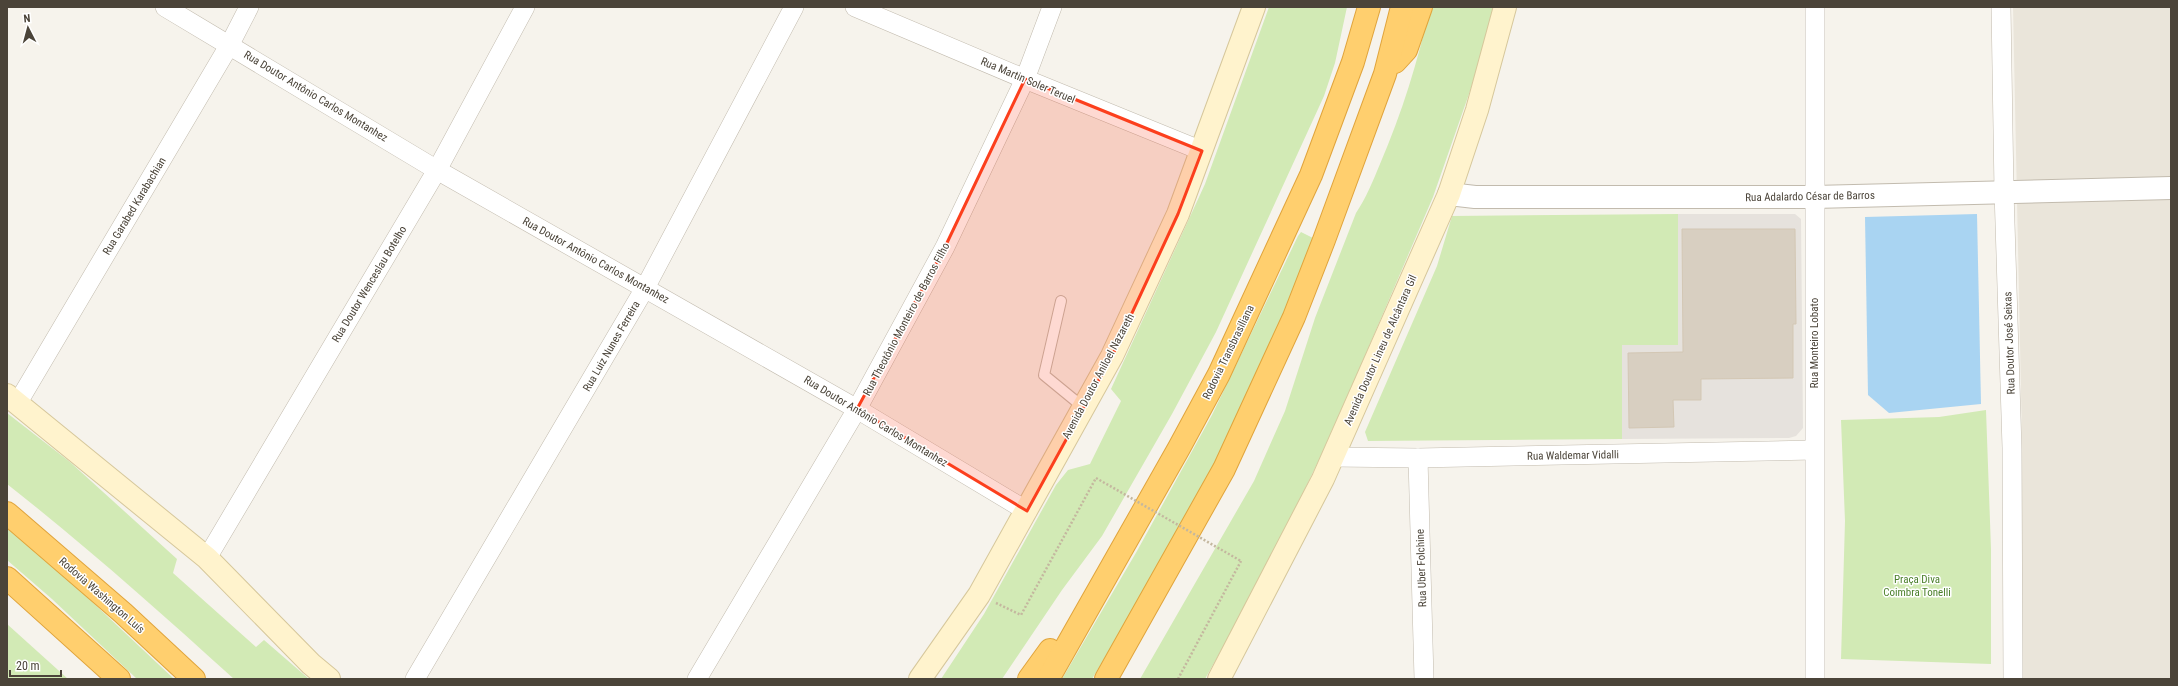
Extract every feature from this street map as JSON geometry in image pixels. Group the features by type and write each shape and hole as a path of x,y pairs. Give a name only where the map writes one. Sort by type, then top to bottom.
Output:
{"highway":[{"name":"Rodovia Transbrasiliana","path":"1048,679 1179,448 1219,374 1310,175 1353,62 1369,7"},
{"path":"1106,679 1224,469 1294,317 1324,240 1384,74 1402,7"},
{"path":"1384,74 1406,50 1421,7"},
{"name":"Rodovia Washington Luís","path":"7,513 123,613 194,679"},
{"path":"7,578 118,679"},
{"path":"1029,679 1059,637 1083,617"},
{"path":"1123,679 1139,622"}],"main road":[{"name":"Avenida Doutor Aniloel Nazareth","path":"920,679 979,595 1027,511 1118,342 1178,214 1254,7"},
{"name":"Avenida Doutor Lineu de Alcântara Gil","path":"1220,679 1333,457 1449,194 1477,110 1505,7"},
{"path":"12,400 207,558 311,664 330,679"}],"street":[{"name":"Rua Doutor Antônio Carlos Montanhez","path":"165,7 230,44 437,170 857,409 1027,511"},
{"name":"Rua Garabed Karabachian","path":"12,400 230,44 249,7"},
{"name":"Rua Doutor Wenceslau Botelho","path":"207,558 437,170 525,7"},
{"name":"Rua Luiz Nunes Ferreira","path":"415,679 645,288 794,7"},
{"name":"Rua Martin Soler Teruel","path":"855,7 1025,79 1202,151"},
{"name":"Rua Theotônio Monteiro de Barros Filho","path":"697,679 857,409 945,247 1025,79 1052,7"},
{"name":"Rua Monteiro Lobato","path":"1815,7 1814,450 1816,679"},
{"name":"Rua Doutor José Seixas","path":"2001,7 2004,191 2012,448 2013,679"},
{"name":"Rua Adalardo César de Barros","path":"1449,194 1475,197 1814,197 2004,191 2171,188"},
{"name":"Rua Waldemar Vidalli","path":"1333,457 1418,458 1814,450"},
{"name":"Rua Uber Folchine","path":"1418,458 1424,679"}],"lane":[{"path":"1061,301 1044,375 1083,407"}],"path":[{"path":"979,595 1021,615 1096,478 1241,561 1178,679"}],"highlighted area":[{"path":"1025,79 1202,151 1178,214 1112,356 1027,511 857,409 945,247"}],"shaded area":[{"path":"2013,7 2171,7 2171,679 2023,679 2021,569 2022,441"},
{"path":"1678,214 1795,214 1801,219 1803,428 1796,436 1789,438 1622,439 1622,345 1678,345"}],"green space":[{"path":"1269,7 1347,7 1335,63 1324,96 1216,332 1172,414 1102,536 1062,590 1002,679 941,679 984,614 1056,485 1068,470 1090,464 1121,401 1111,389 1205,184"},
{"path":"1430,7 1495,7 1470,91 1433,197 1361,365 1318,462 1256,588 1205,679 1140,679 1254,481 1285,411 1315,318 1356,213 1372,183 1395,126 1415,67"},
{"path":"1678,214 1678,345 1622,345 1622,439 1368,441 1365,432 1437,266 1452,216"},
{"path":"1301,232 1315,239 1312,248 1253,387 1191,510 1092,679 1062,679 1137,551 1212,415"},
{"name":"Praça Diva Coimbra Tonelli","path":"1986,410 1991,549 1991,664 1841,659 1845,521 1841,420 1939,417"},
{"path":"7,413 70,462 177,559 173,573 256,647 264,640 309,679 234,679 65,531 7,484"},
{"path":"7,528 70,581 174,679 137,679 52,599 7,560"},
{"path":"7,624 68,679 7,679"}],"water":[{"path":"1977,214 1981,404 1889,413 1868,395 1865,217"}],"building":[{"path":"1682,229 1795,229 1796,324 1793,324 1793,378 1701,379 1701,400 1673,400 1674,427 1629,428 1628,353 1683,352"}]}
